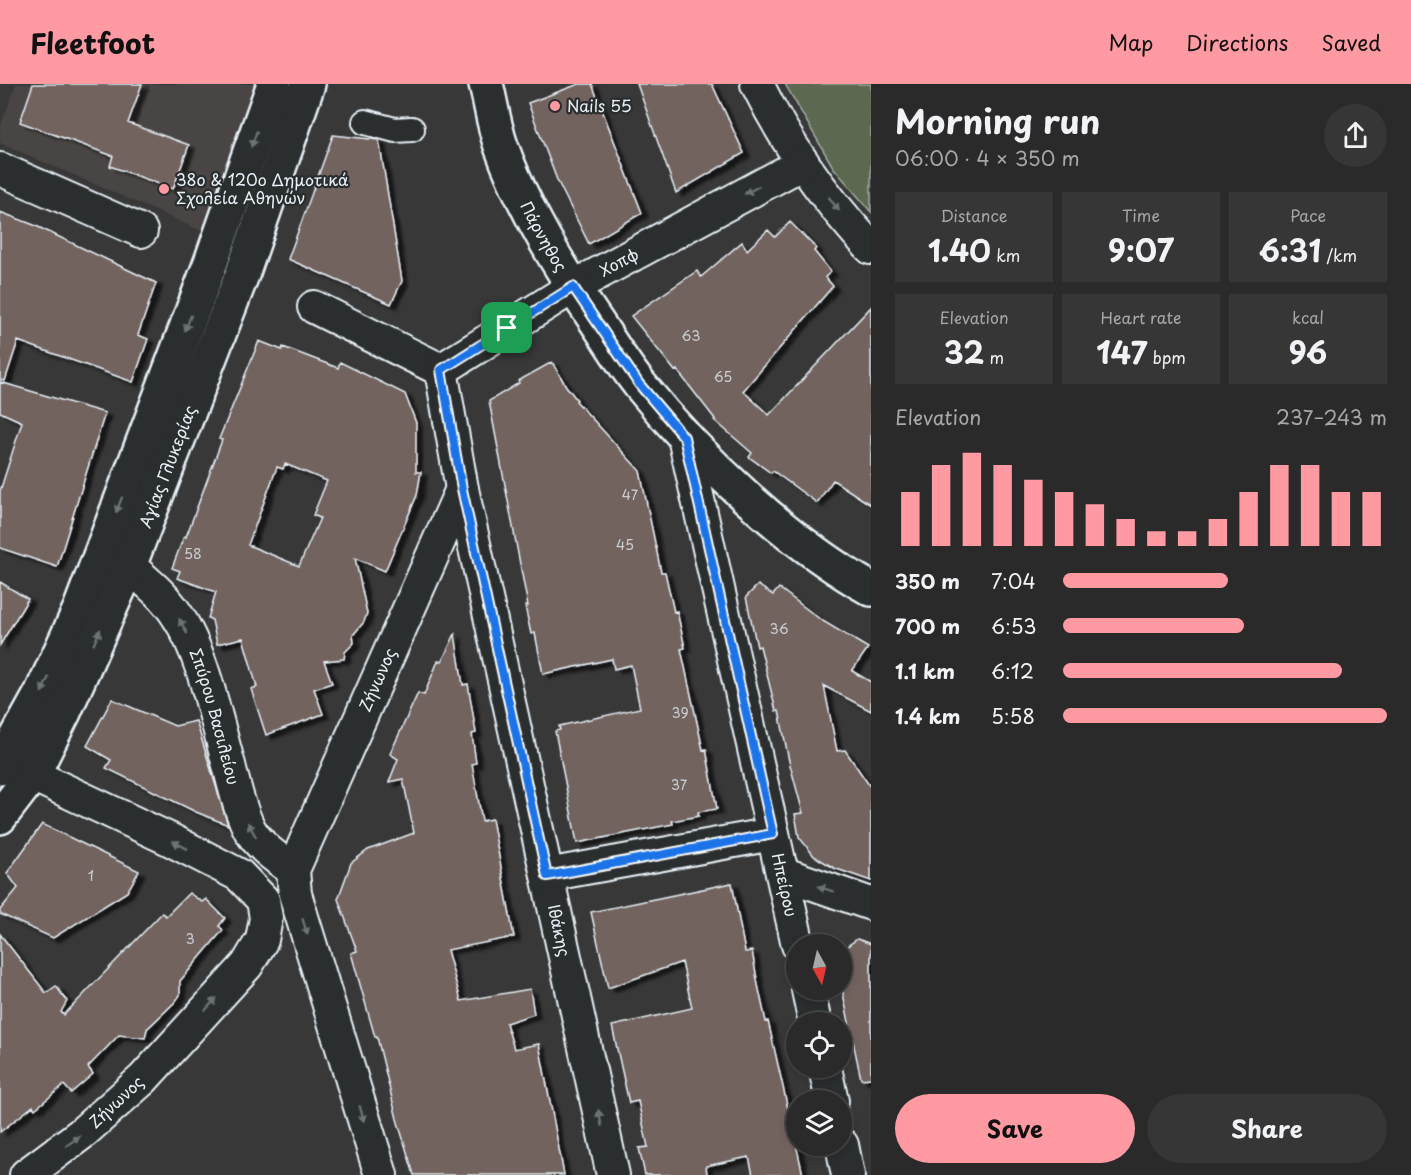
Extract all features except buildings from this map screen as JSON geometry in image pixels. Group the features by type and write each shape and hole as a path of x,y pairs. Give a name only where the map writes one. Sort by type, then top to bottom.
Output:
{"street":[{"name":"Αγίας Γλυκερίας","path":"0,817 9,766 80,609 211,262 274,84"},
{"name":"Πάρνηθος","path":"486,84 501,145 531,216 573,287 639,384 684,437 743,493 797,540 871,589"},
{"path":"758,84 803,162 871,248"},
{"name":"Αγίας Γλυκερίας","path":"9,766 64,712 129,566 243,272 305,92"},
{"path":"365,122 395,130 412,129"},
{"name":"Χοπφ","path":"441,370 573,287 803,162"},
{"path":"0,169 141,231"},
{"path":"314,308 441,370"},
{"name":"Ιθάκης","path":"441,370 462,489 613,1175"},
{"name":"Ηπείρου","path":"684,437 796,934"},
{"name":"Ζήνωνος","path":"293,870 462,489"},
{"name":"Σπύρου Βασιλείου","path":"129,566 155,588 181,623 207,687 236,791 250,829 265,849 293,870"},
{"name":"Ζήνωνος","path":"9,766 169,838 239,875 263,900 266,918 262,940 247,965 143,1079 81,1134 26,1175"},
{"path":"547,876 773,834"},
{"path":"293,870 295,894 381,1175"},
{"path":"782,873 871,904"},
{"path":"844,1156 848,1175"}],"shaded area":[{"name":"38ο & 120ο Δημοτικά Σχολεία Αθηνών","path":"16,84 255,84 209,234 0,143 0,128"}],"green space":[{"path":"785,84 871,84 871,212 833,167"}],"place":[{"name":"Nails 55","path":"555,106"},
{"name":"38ο & 120ο Δημοτικά Σχολεία Αθηνών","path":"164,189"}],"route":[{"path":"573,287 639,384 684,437 773,834 547,876 462,489 441,370 507,328 573,287"}]}
